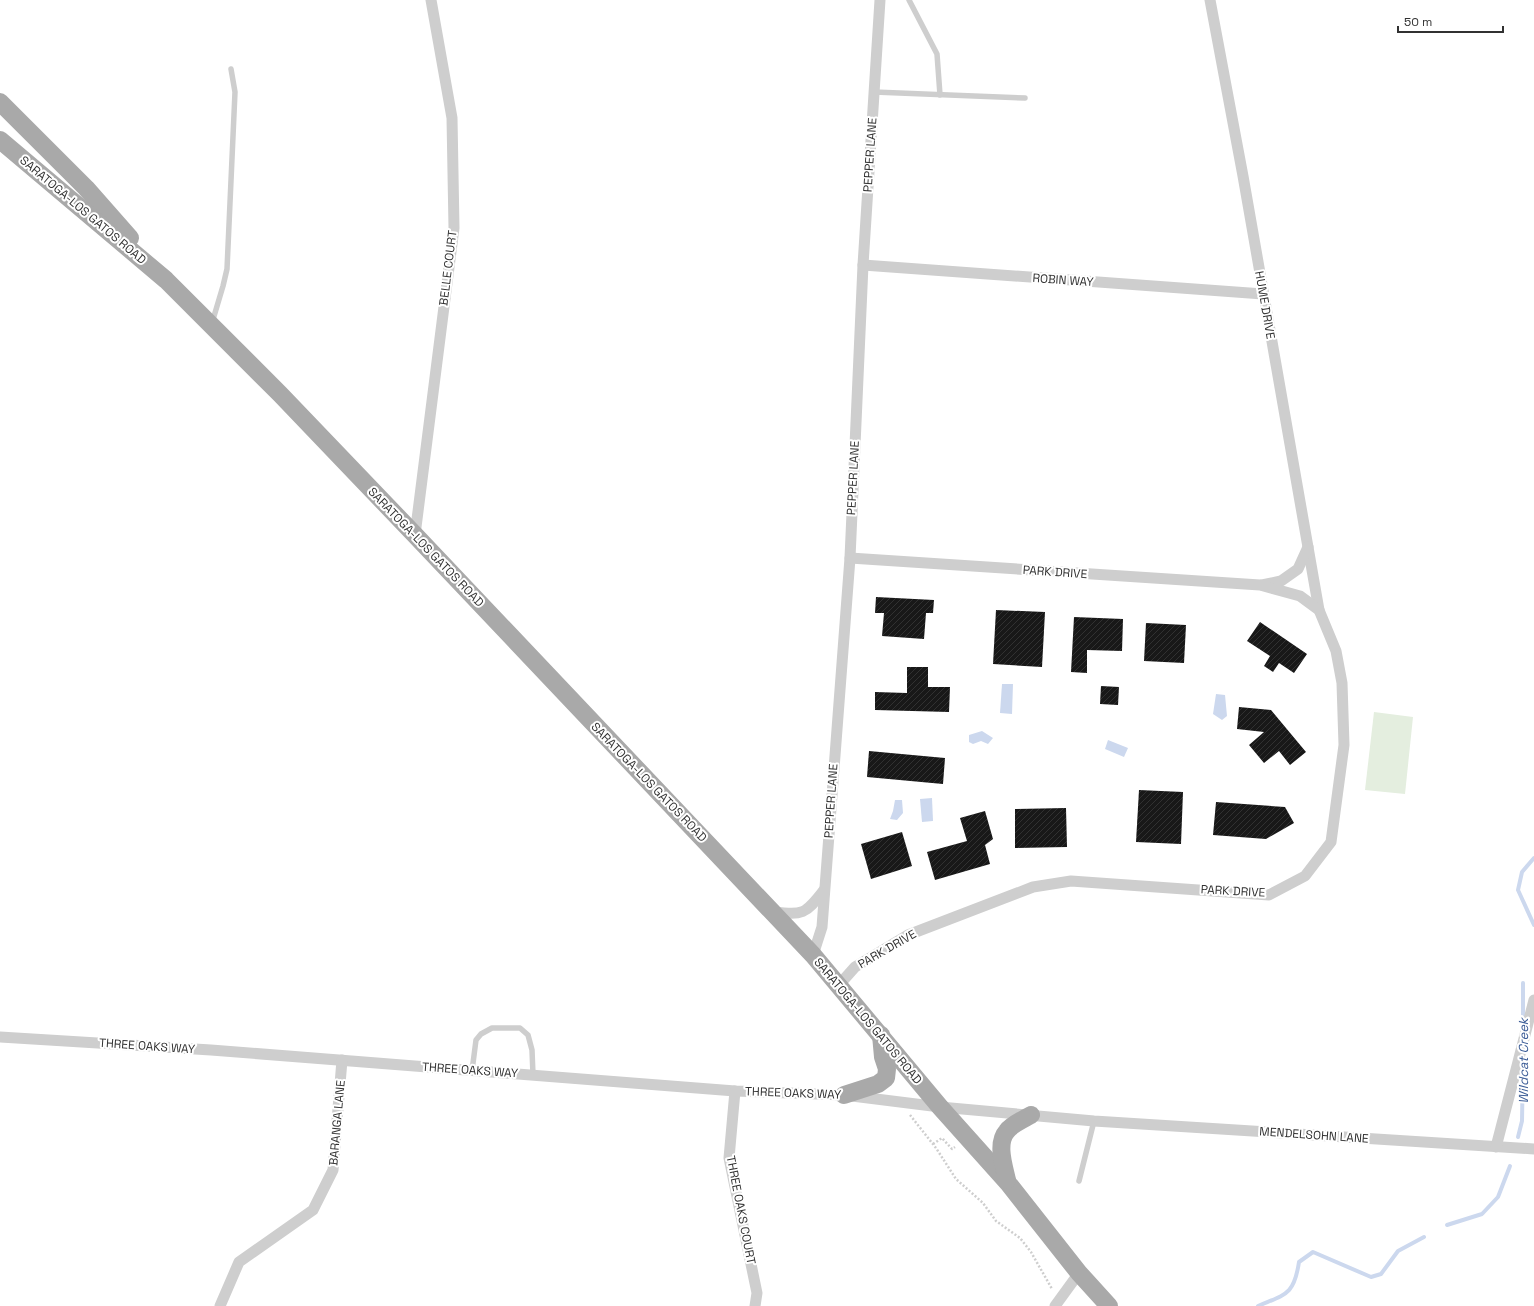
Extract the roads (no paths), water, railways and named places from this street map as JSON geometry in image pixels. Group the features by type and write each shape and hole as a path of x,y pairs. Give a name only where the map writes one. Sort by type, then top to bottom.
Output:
{"main road":[{"name":"SARATOGA-LOS GATOS ROAD","path":"0,102 86,188 166,280"},
{"name":"SARATOGA-LOS GATOS ROAD","path":"0,140 166,280 280,394 415,535 814,955 940,1107 1008,1183 1079,1273 1109,1306"},
{"path":"844,1095 878,1084 886,1078 887,1069 883,1057 881,1035"},
{"path":"1008,1183 1001,1155 1002,1143 1006,1131 1031,1115"}],"street":[{"name":"BELLE COURT","path":"415,535 454,228 452,118 432,0"},
{"name":"PEPPER LANE","path":"814,955 822,927 850,558 863,265 880,0"},
{"name":"HUME DRIVE","path":"1210,0 1243,176 1319,610"},
{"name":"ROBIN WAY","path":"863,265 1263,294"},
{"name":"PARK DRIVE","path":"1260,585 1281,581 1298,569 1308,547"},
{"name":"PARK DRIVE","path":"839,984 855,967 908,935 1033,887 1070,881 1269,894 1305,876 1331,842 1344,745 1342,684 1336,651 1319,610 1300,596 1260,585 850,558"},
{"path":"773,912 797,915 812,907 825,890"},
{"path":"1496,1146 1534,1000"},
{"name":"THREE OAKS WAY","path":"0,1037 211,1050 735,1091 844,1095 940,1107"},
{"name":"BARANGA LANE","path":"220,1306 239,1262 313,1210 333,1170 342,1060"},
{"name":"THREE OAKS COURT","path":"735,1091 729,1158 757,1293 755,1306"},
{"name":"MENDELSOHN LANE","path":"940,1107 1094,1121 1534,1149"},
{"path":"1057,1302 1079,1273"}],"lane":[{"path":"909,0 937,54 940,95"},
{"path":"212,325 227,268 235,92 231,69"},
{"path":"874,92 1025,98"},
{"path":"472,1070 476,1040 481,1034 492,1028 520,1028 528,1035 532,1050 533,1075"},
{"path":"1079,1181 1094,1121"}],"water":[{"path":"1002,684 1013,684 1012,714 1000,713"},
{"path":"1216,694 1225,695 1227,716 1222,720 1213,714"},
{"path":"982,731 993,738 988,744 981,741 973,744 969,742 969,735"},
{"path":"1108,740 1128,748 1124,757 1105,749"},
{"path":"932,798 933,821 922,822 920,799"},
{"path":"895,800 902,800 903,813 897,820 890,819"}],"waterway":[{"name":"Wildcat Creek","path":"1534,858 1522,872 1518,890 1534,925"},
{"name":"Wildcat Creek","path":"1523,983 1523,1027"},
{"name":"Wildcat Creek","path":"1518,1137 1522,1121 1523,1062"},
{"name":"Wildcat Creek","path":"1447,1225 1482,1214 1498,1197 1510,1166"},
{"name":"Wildcat Creek","path":"1258,1306 1276,1299 1287,1292 1294,1281 1299,1262 1313,1252 1371,1277 1381,1274 1398,1251 1424,1237"}]}
